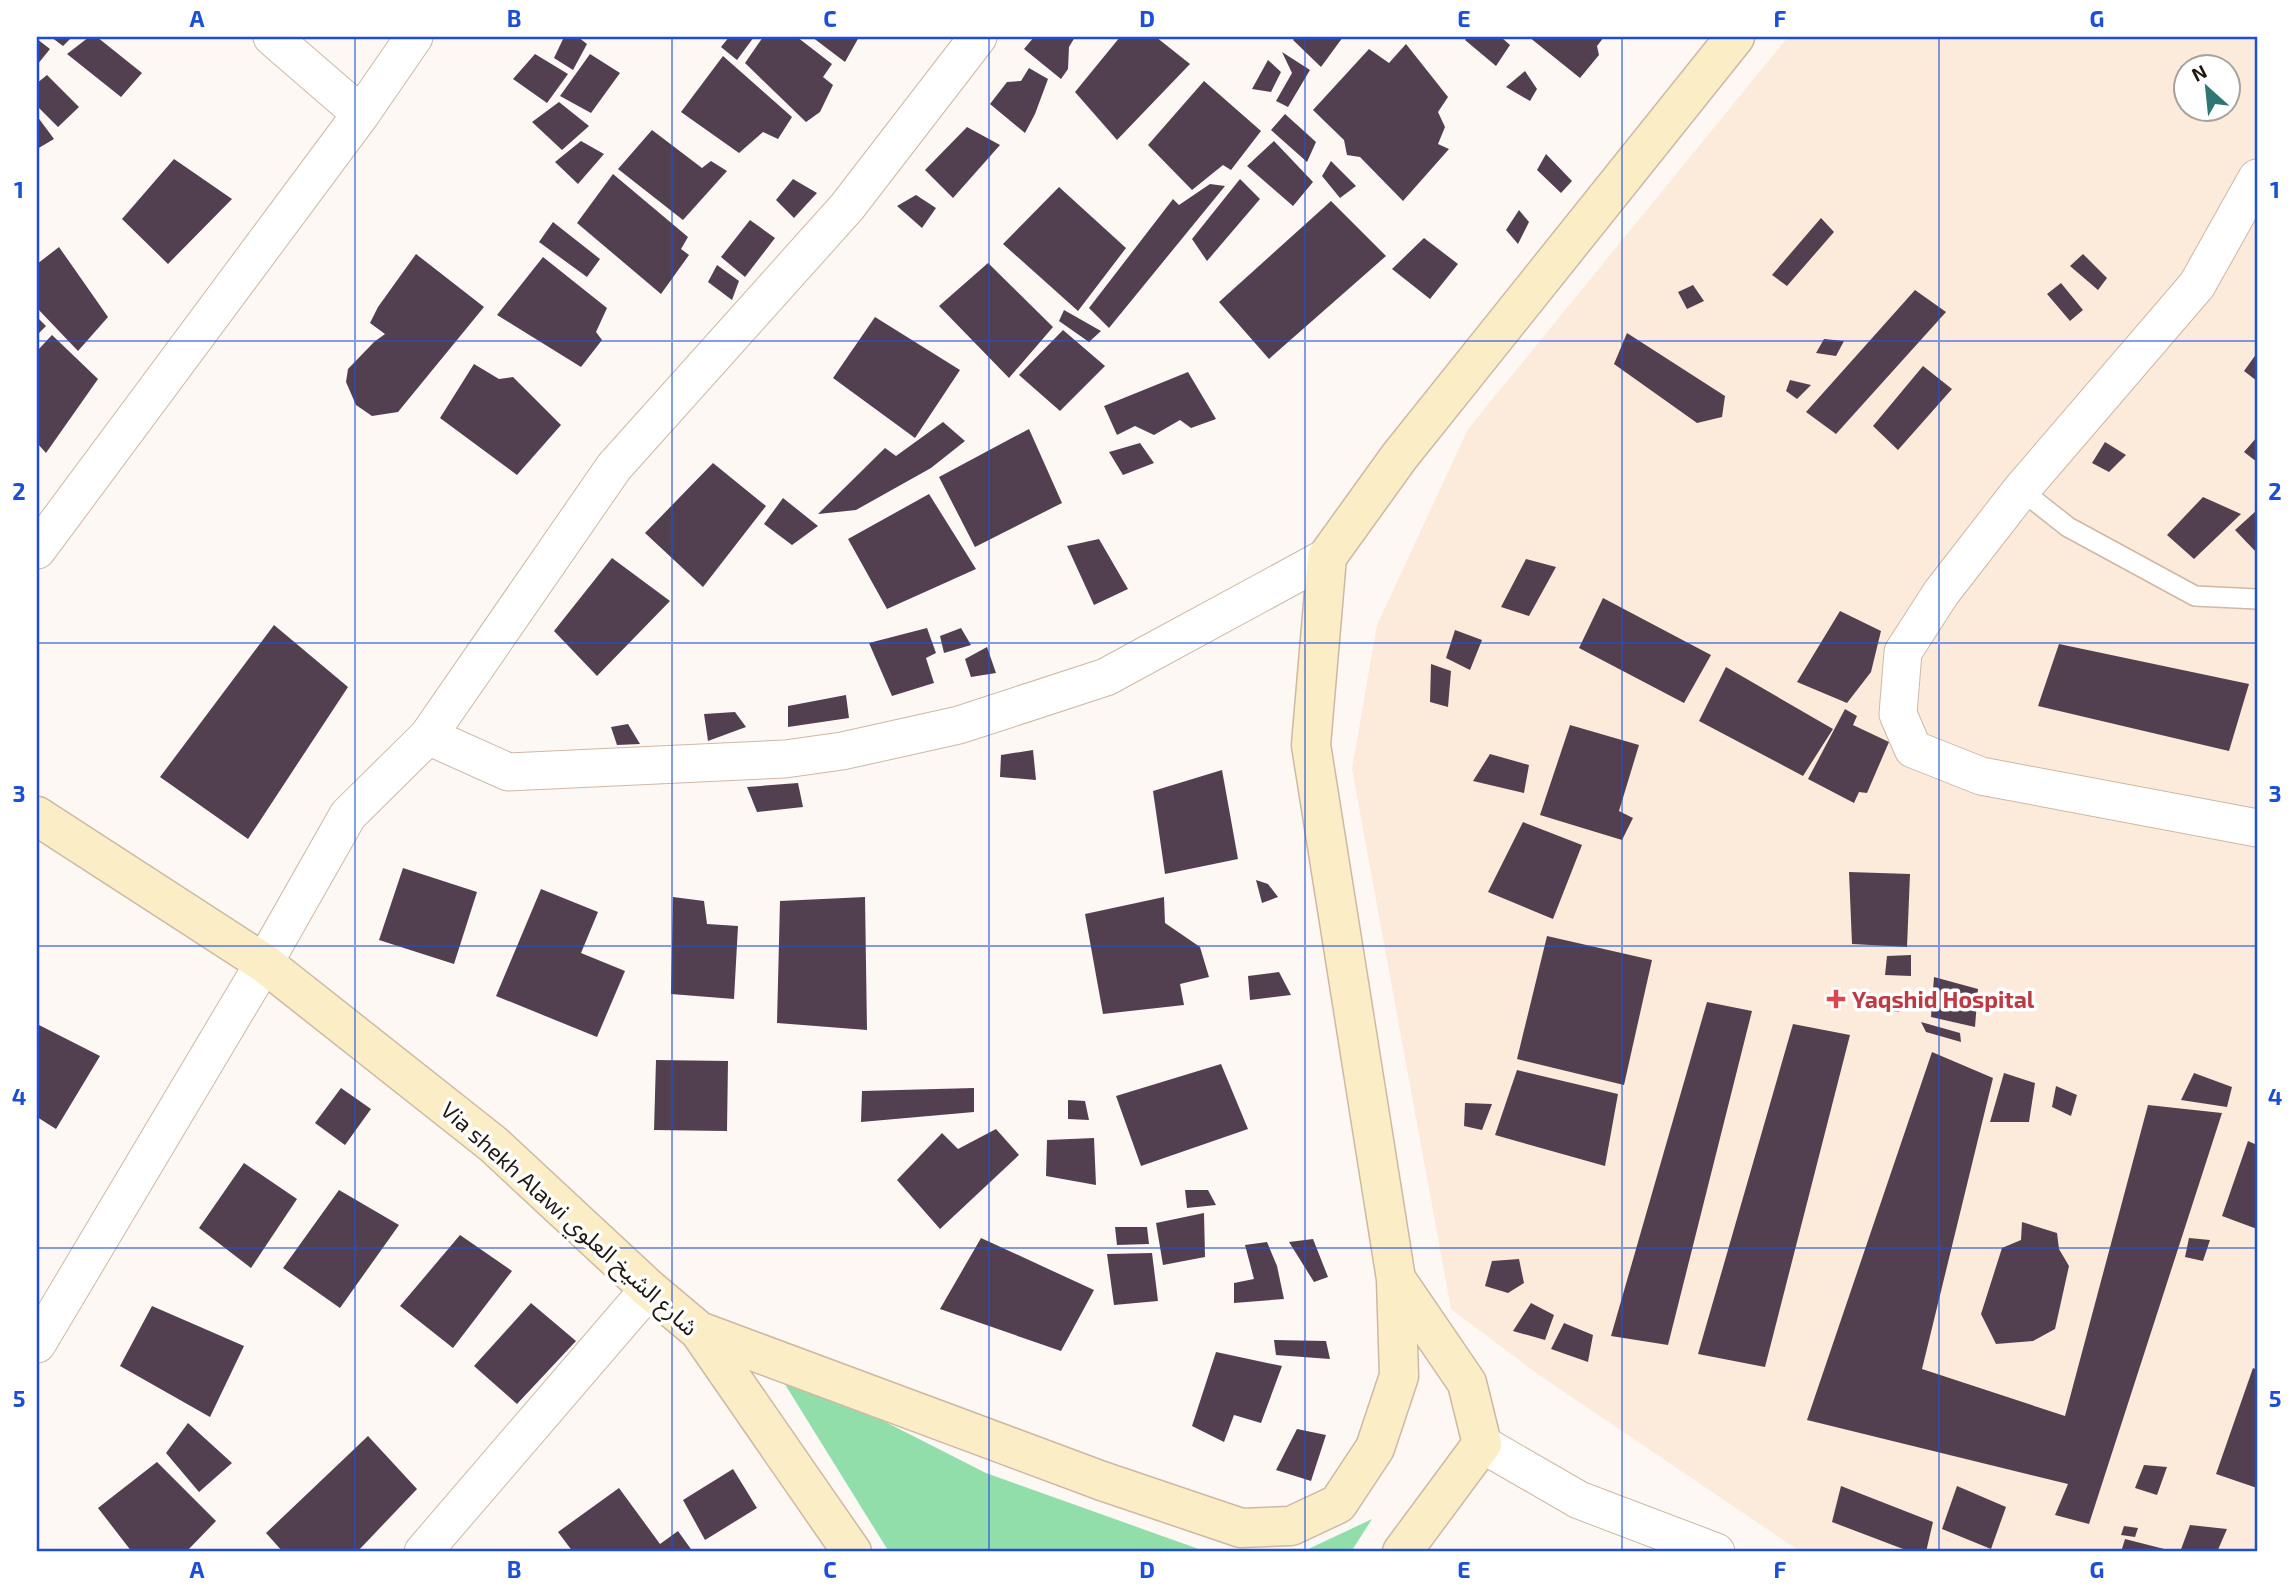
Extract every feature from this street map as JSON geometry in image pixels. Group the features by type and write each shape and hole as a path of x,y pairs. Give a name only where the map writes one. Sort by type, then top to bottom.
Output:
{"street":[{"path":"272,37 361,114"},
{"path":"37,550 361,114 414,37"},
{"path":"37,1344 264,963 348,815 428,736 614,467 846,207 978,37"},
{"path":"428,736 508,772 785,759 842,751 959,725 1106,677 1326,557 1399,457 1735,37"},
{"path":"2257,178 2197,285 2021,491 1941,593 1903,652 1898,714 1913,749 1981,776 2257,828"},
{"path":"699,1331 1102,1482 1241,1528 1291,1526 1338,1504 1374,1448 1399,1376 1396,1279 1311,745 1326,557"},
{"name":"Via shekh Alawi شارع الشيخ العلوي","path":"37,816 264,963 493,1144 649,1289 699,1331 852,1552"},
{"path":"1396,1279 1466,1383 1482,1444 1579,1500 1716,1552"},
{"path":"423,1552 649,1289"},
{"path":"1402,1552 1482,1444"}],"lane":[{"path":"2021,491 2068,527 2195,596 2257,599"}],"shaded area":[{"path":"1788,37 2257,37 2257,1552 1801,1552 1539,1375 1451,1309 1352,769 1377,625 1468,429"}],"green space":[{"path":"773,1365 986,1473 1207,1552 889,1552"},
{"path":"1372,1519 1351,1552 1302,1552"}],"building":[{"path":"51,37 72,37 63,46"},
{"path":"89,37 97,37 142,73 121,97 67,54"},
{"path":"564,37 578,37 587,44 573,70 554,58"},
{"path":"729,37 754,37 737,60 721,47"},
{"path":"763,37 797,37 832,64 823,77 833,85 820,112 806,122 745,63"},
{"path":"812,37 859,37 845,62"},
{"path":"1034,37 1075,37 1069,47 1068,69 1061,79 1024,49"},
{"path":"1120,37 1156,37 1190,64 1117,140 1075,92"},
{"path":"1295,37 1343,37 1321,67 1293,40"},
{"path":"1467,37 1501,37 1510,45 1496,66 1465,40"},
{"path":"1529,37 1604,37 1597,46 1599,55 1580,78"},
{"path":"37,39 50,49 37,65"},
{"path":"1406,44 1448,97 1438,112 1445,127 1438,144 1449,149 1403,201 1360,157 1347,155 1344,140 1313,110 1369,49 1389,63"},
{"path":"1282,52 1310,70 1288,107 1276,101 1292,73"},
{"path":"535,54 568,74 547,103 513,79"},
{"path":"590,54 620,73 591,113 560,96"},
{"path":"723,56 792,117 778,139 763,132 739,153 681,112"},
{"path":"1268,60 1281,72 1271,92 1252,89"},
{"path":"1029,68 1048,79 1025,133 990,104 1007,82 1021,81"},
{"path":"1525,71 1537,89 1530,101 1506,87"},
{"path":"47,75 79,107 58,127 37,106 37,83"},
{"path":"1204,81 1261,131 1231,170 1223,165 1192,190 1148,145"},
{"path":"559,102 589,126 562,150 532,122"},
{"path":"1285,114 1316,142 1307,162 1271,130"},
{"path":"37,116 54,139 37,149"},
{"path":"967,127 1000,145 953,198 925,170"},
{"path":"652,130 702,168 711,161 727,171 683,220 618,169"},
{"path":"581,141 604,154 578,184 555,162"},
{"path":"1274,141 1313,182 1293,206 1247,166"},
{"path":"1546,154 1572,181 1561,193 1537,170"},
{"path":"174,159 232,199 168,264 122,219"},
{"path":"1331,161 1356,186 1340,198 1322,176"},
{"path":"613,174 688,237 681,249 689,255 661,294 577,223"},
{"path":"793,179 817,193 794,218 776,200"},
{"path":"1240,179 1260,199 1207,261 1192,239"},
{"path":"1210,184 1225,186 1109,328 1089,308 1173,199 1179,205"},
{"path":"1059,187 1126,248 1078,311 1003,244"},
{"path":"916,195 936,208 922,228 897,206"},
{"path":"1331,201 1386,256 1269,359 1219,302"},
{"path":"1519,210 1529,222 1518,244 1506,230"},
{"path":"1821,218 1834,232 1787,286 1772,275"},
{"path":"750,220 775,238 745,277 721,257"},
{"path":"553,222 600,259 587,277 539,242"},
{"path":"1424,238 1458,264 1430,299 1392,269"},
{"path":"59,247 108,317 78,351 37,308 37,264"},
{"path":"416,254 484,307 398,412 372,416 356,405 346,382 348,369 385,334 370,323 378,307"},
{"path":"2083,254 2107,278 2098,290 2070,266"},
{"path":"543,257 607,308 596,332 602,340 581,367 497,315"},
{"path":"988,263 1053,327 1009,378 939,306"},
{"path":"717,265 739,281 732,300 708,282"},
{"path":"2061,283 2083,310 2070,321 2047,294"},
{"path":"1693,285 1704,301 1687,309 1678,292"},
{"path":"1915,290 1946,312 1836,434 1806,412"},
{"path":"1064,310 1101,331 1089,342 1059,321"},
{"path":"37,317 46,326 37,335"},
{"path":"875,317 960,370 915,438 833,378"},
{"path":"1063,330 1105,366 1060,411 1019,375"},
{"path":"1627,333 1725,396 1722,417 1697,423 1614,364"},
{"path":"52,335 98,379 46,453 37,443 37,351"},
{"path":"1824,339 1844,341 1836,356 1816,353"},
{"path":"2257,353 2257,381 2244,371"},
{"path":"474,364 499,379 513,377 561,425 517,475 440,418"},
{"path":"1923,366 1952,389 1898,450 1873,426"},
{"path":"1188,372 1216,419 1191,428 1180,420 1154,435 1135,426 1117,435 1104,406"},
{"path":"1790,380 1811,385 1797,399 1786,391"},
{"path":"943,422 965,441 931,468 856,510 818,514 885,448 896,456"},
{"path":"1029,429 1062,503 975,547 939,477"},
{"path":"2257,437 2257,462 2244,452"},
{"path":"2105,442 2126,455 2109,472 2092,463"},
{"path":"1140,443 1154,463 1123,475 1109,452"},
{"path":"713,463 766,506 703,587 645,533"},
{"path":"929,494 976,569 887,609 848,539"},
{"path":"2203,497 2241,514 2194,559 2167,535"},
{"path":"783,498 818,526 792,545 764,524"},
{"path":"2257,510 2257,553 2235,530"},
{"path":"1099,539 1128,589 1094,605 1067,546"},
{"path":"612,558 670,601 597,676 554,631"},
{"path":"1526,559 1556,567 1529,616 1501,607"},
{"path":"1603,598 1711,655 1684,703 1579,648"},
{"path":"1840,611 1881,631 1871,672 1847,703 1797,682"},
{"path":"274,625 348,687 248,839 160,777"},
{"path":"927,628 936,653 926,658 934,683 892,696 869,643"},
{"path":"961,628 971,645 944,653 940,636"},
{"path":"1455,630 1482,640 1470,670 1446,658"},
{"path":"2059,644 2249,684 2229,751 2038,706"},
{"path":"987,647 996,673 971,677 965,659"},
{"path":"1431,664 1451,671 1448,707 1430,702"},
{"path":"1726,667 1833,729 1803,776 1699,721"},
{"path":"846,695 849,718 788,727 788,706"},
{"path":"1845,709 1857,716 1853,725 1889,742 1867,793 1859,792 1854,803 1808,779"},
{"path":"735,712 746,727 708,741 704,714"},
{"path":"628,724 640,744 617,745 611,727"},
{"path":"1570,725 1639,745 1619,811 1633,818 1622,840 1540,815"},
{"path":"1033,750 1036,780 1000,777 1001,755"},
{"path":"1490,754 1529,765 1524,793 1473,781"},
{"path":"1222,770 1238,859 1165,874 1153,791"},
{"path":"798,783 803,807 757,812 747,787"},
{"path":"1523,822 1582,845 1553,919 1488,892"},
{"path":"403,868 477,892 454,964 379,940"},
{"path":"1849,872 1910,874 1907,947 1852,944"},
{"path":"1256,880 1268,884 1278,897 1262,903"},
{"path":"541,889 598,912 581,953 625,971 597,1037 496,996"},
{"path":"673,897 704,901 707,924 738,926 734,999 671,994"},
{"path":"865,897 867,1030 777,1023 780,901"},
{"path":"1164,897 1165,923 1200,947 1209,977 1180,984 1184,1005 1103,1014 1085,914"},
{"path":"1547,936 1652,960 1624,1085 1517,1059"},
{"path":"1911,955 1911,976 1885,975 1887,956"},
{"path":"1279,972 1291,995 1250,1000 1248,976"},
{"path":"1934,977 1978,989 1975,1027 1931,1017"},
{"path":"1862,990 1898,1001 1899,1012 1866,1008"},
{"path":"1707,1002 1752,1011 1668,1345 1611,1336"},
{"path":"1921,1022 1960,1033 1961,1042 1926,1032"},
{"path":"37,1024 100,1056 56,1129 37,1117"},
{"path":"1793,1024 1850,1035 1765,1367 1698,1354"},
{"path":"1932,1052 1993,1078 1922,1369 2065,1416 2148,1105 2222,1113 2089,1524 2055,1515 2068,1484 1807,1420"},
{"path":"656,1060 728,1061 727,1131 654,1130"},
{"path":"1221,1064 1248,1129 1141,1166 1116,1096"},
{"path":"1517,1070 1618,1094 1605,1166 1495,1135"},
{"path":"2004,1073 2035,1083 2029,1122 1990,1122"},
{"path":"2194,1073 2232,1087 2227,1107 2181,1100"},
{"path":"2056,1086 2077,1095 2071,1116 2052,1107"},
{"path":"341,1088 371,1109 345,1145 315,1123"},
{"path":"974,1088 974,1112 861,1122 862,1091"},
{"path":"1068,1100 1085,1101 1089,1120 1068,1119"},
{"path":"1465,1103 1492,1104 1482,1130 1464,1126"},
{"path":"996,1129 1019,1155 940,1229 897,1180 942,1133 958,1149"},
{"path":"1094,1138 1096,1185 1046,1176 1047,1140"},
{"path":"2248,1141 2257,1145 2257,1229 2222,1216"},
{"path":"244,1163 297,1199 251,1268 199,1228"},
{"path":"339,1190 399,1225 340,1308 283,1268"},
{"path":"1185,1190 1208,1190 1216,1205 1187,1208"},
{"path":"1204,1213 1205,1257 1163,1265 1156,1223"},
{"path":"2022,1222 2057,1233 2059,1249 2069,1266 2055,1329 2033,1341 1996,1344 1981,1314 2002,1248 2021,1240"},
{"path":"1115,1227 1147,1227 1149,1244 1117,1245"},
{"path":"460,1235 512,1271 453,1348 400,1306"},
{"path":"981,1238 1094,1290 1061,1351 940,1309"},
{"path":"2189,1238 2210,1240 2203,1261 2185,1257"},
{"path":"1313,1239 1328,1277 1314,1282 1289,1242"},
{"path":"1267,1242 1277,1266 1284,1299 1234,1303 1234,1283 1254,1279 1245,1245"},
{"path":"1152,1253 1158,1301 1114,1305 1107,1254"},
{"path":"1519,1259 1524,1283 1508,1293 1485,1286 1492,1261"},
{"path":"531,1303 576,1341 517,1404 474,1366"},
{"path":"1531,1303 1554,1315 1545,1340 1513,1331"},
{"path":"152,1306 244,1346 210,1417 120,1366"},
{"path":"1564,1323 1593,1335 1588,1362 1551,1349"},
{"path":"1274,1340 1326,1341 1330,1359 1276,1355"},
{"path":"1216,1352 1282,1366 1261,1423 1234,1415 1224,1442 1192,1426"},
{"path":"2253,1368 2257,1370 2257,1488 2216,1474"},
{"path":"188,1423 232,1463 199,1492 166,1453"},
{"path":"1297,1429 1326,1435 1311,1481 1276,1470"},
{"path":"368,1436 417,1489 357,1552 283,1552 266,1533"},
{"path":"157,1462 216,1521 186,1552 132,1552 98,1508"},
{"path":"2144,1465 2167,1467 2157,1495 2135,1488"},
{"path":"733,1469 757,1508 705,1540 683,1500"},
{"path":"1841,1486 1933,1522 1926,1552 1911,1552 1832,1522"},
{"path":"1957,1486 2006,1507 1991,1549 1942,1529"},
{"path":"619,1488 660,1544 678,1531 693,1552 573,1552 558,1532"},
{"path":"2190,1525 2227,1529 2217,1552 2180,1552"},
{"path":"2124,1526 2138,1528 2135,1537 2121,1535"},
{"path":"2125,1539 2172,1551 2172,1552 2121,1552"}],"place":[{"name":"Yaqshid Hospital","path":"1836,999"}]}
